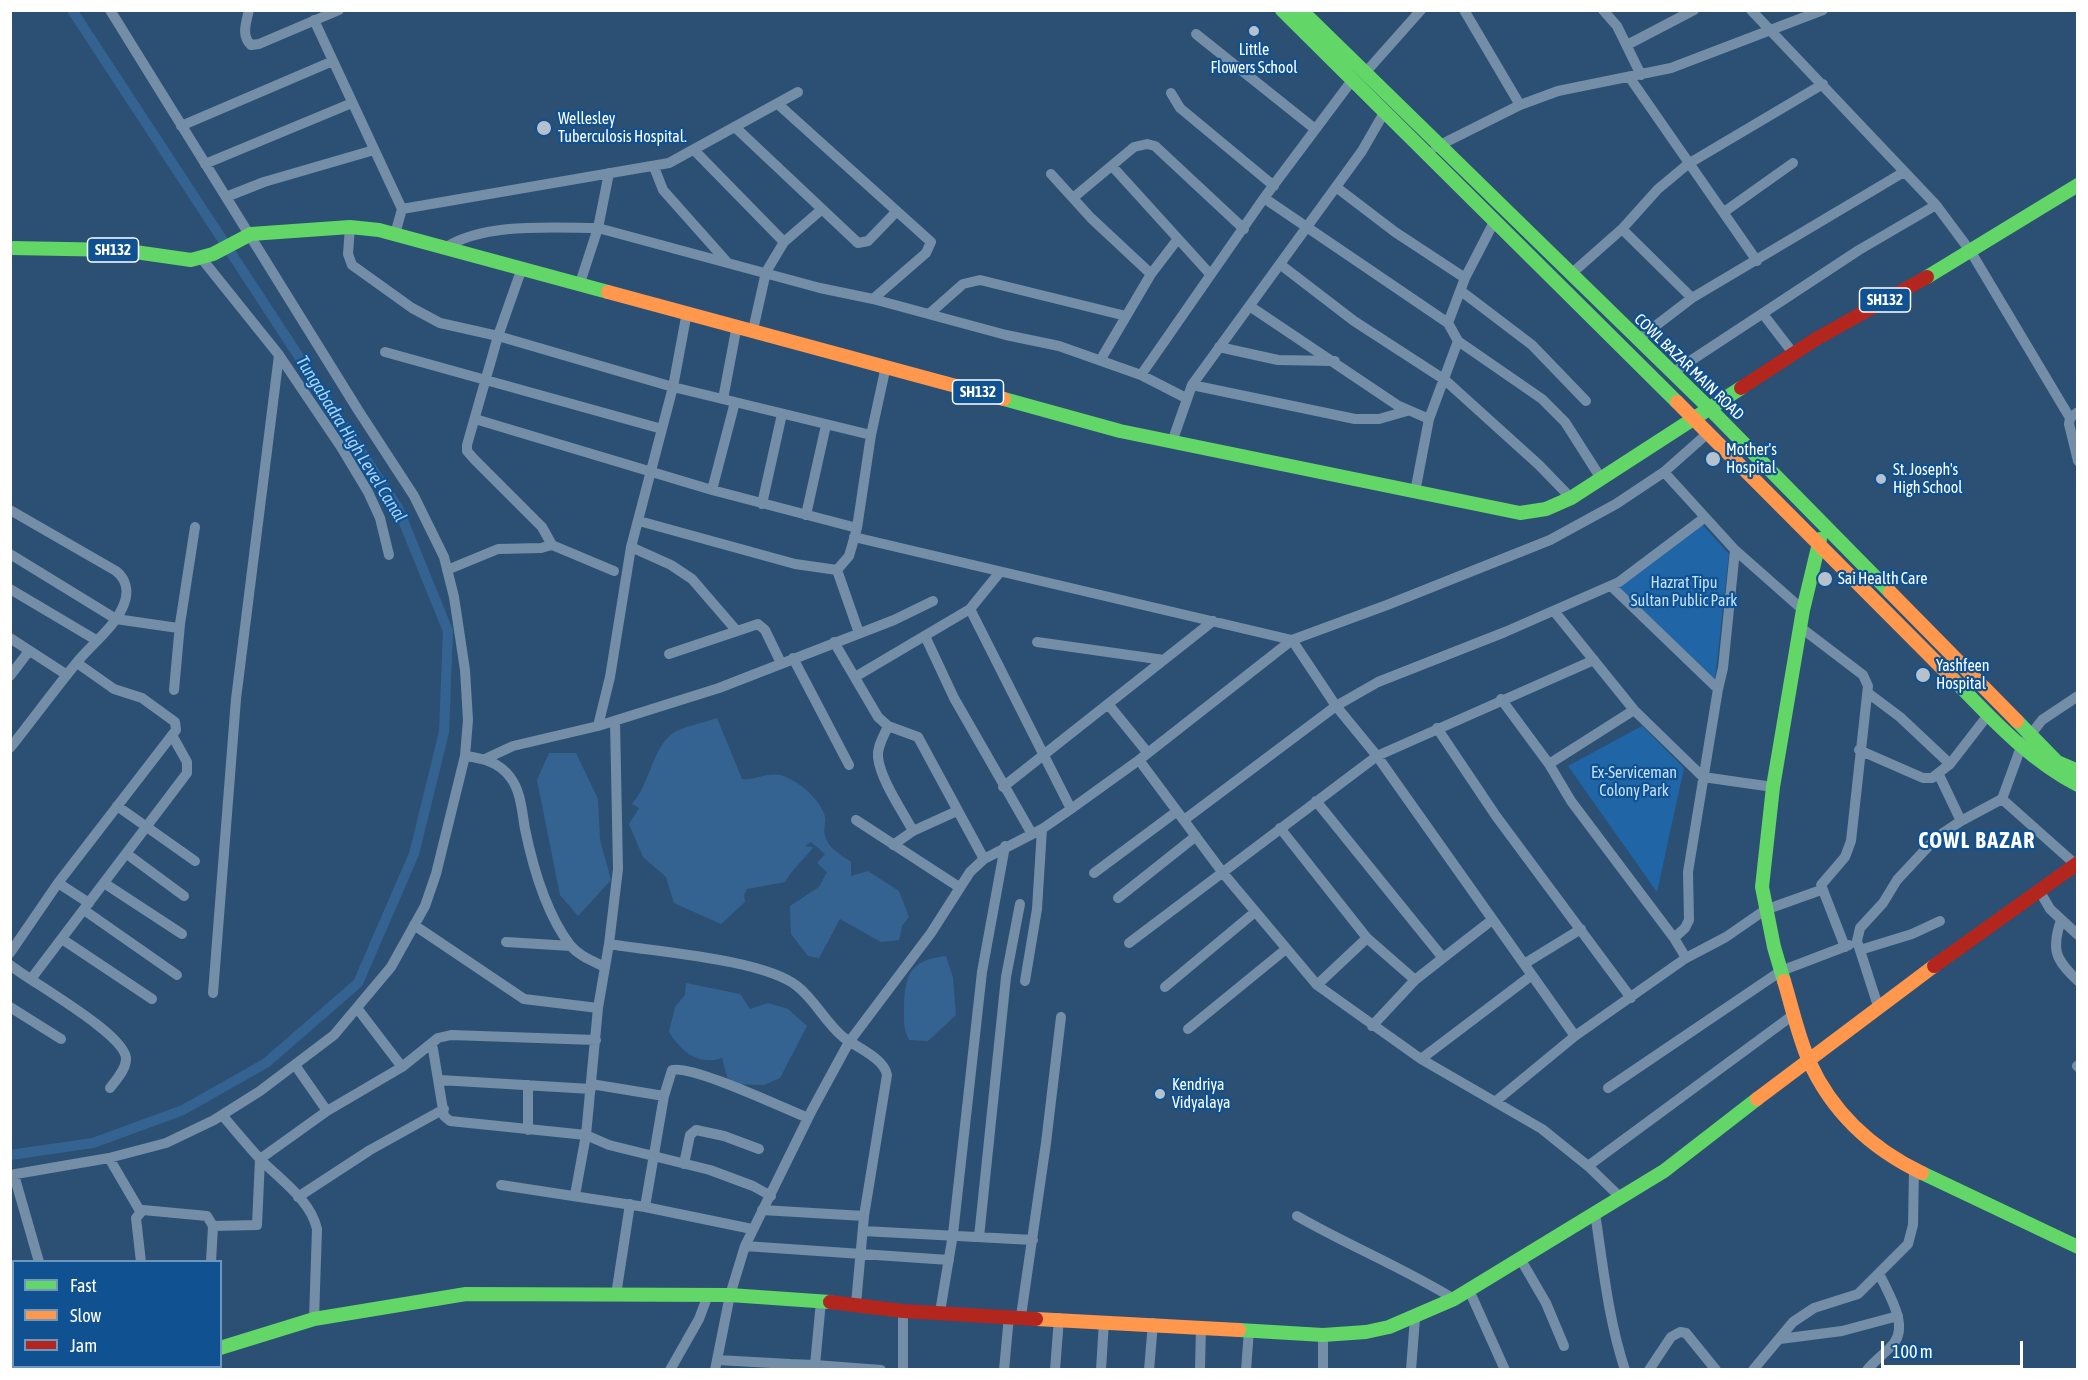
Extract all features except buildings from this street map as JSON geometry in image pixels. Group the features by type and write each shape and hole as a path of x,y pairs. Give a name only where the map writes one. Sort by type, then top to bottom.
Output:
{"street":[{"path":"38,1260 12,1175 110,1158 166,1143 222,1115 260,1091 334,1035 391,967 414,925 436,874 465,756 468,720 465,670 444,557 414,496 248,235 110,10"},
{"path":"249,10 245,32 246,40 251,45 259,44 339,10"},
{"name":"COWL BAZAR MAIN ROAD","path":"1282,10 1359,76 1434,149 1571,274 1708,407 2057,762 2078,771"},
{"name":"COWL BAZAR MAIN ROAD","path":"1301,10 1359,76 1385,111 1434,149 1495,220 1988,715 2021,747 2054,773 2078,785"},
{"path":"1141,375 1210,274 1315,129 1359,76 1421,10"},
{"path":"1464,10 1520,105"},
{"path":"1603,10 1617,26 1627,45 1636,76 1688,164 1757,261"},
{"path":"1627,45 1694,10"},
{"path":"1751,10 1936,205 1971,252 2074,415 2078,461"},
{"path":"1434,149 1520,105 1558,91 1671,68 1823,10"},
{"path":"314,20 402,209 395,234"},
{"path":"1196,34 1315,129"},
{"path":"181,126 333,61"},
{"path":"1571,274 1622,230 1658,189 1688,164 1823,84"},
{"path":"402,209 669,163 779,105 798,92"},
{"path":"1171,93 1180,108 1274,186"},
{"path":"205,164 352,103"},
{"path":"779,105 931,242 930,247 873,299"},
{"path":"1172,442 1192,385 1336,188 1362,151 1385,111"},
{"path":"736,128 861,245 868,241 896,212"},
{"path":"1073,198 1134,147 1147,144 1155,147 1244,229"},
{"path":"226,197 264,182 374,150"},
{"path":"695,151 784,242"},
{"path":"1724,212 1793,163"},
{"path":"654,166 663,190 728,262"},
{"path":"1112,166 1210,274"},
{"path":"1637,340 1692,298 1904,172"},
{"path":"580,283 598,228 609,173"},
{"path":"1051,174 1122,249 1151,274"},
{"name":"SH132","path":"10,248 121,250 182,260 207,257 248,235 350,227 395,234 1120,431 1520,513 1548,510 1602,480 1708,407 1793,353 1971,252 2078,185"},
{"path":"1336,188 1395,232 1465,278"},
{"path":"1264,198 1448,323 1458,341 1542,399 1565,422 1602,480"},
{"path":"1672,373 1859,250 1936,205"},
{"path":"753,330 766,273 784,242 821,210"},
{"path":"1448,323 1465,278 1495,220"},
{"path":"350,227 348,254 352,265 412,308 440,323 498,336 673,387 871,435"},
{"path":"446,248 459,238 488,233 598,228 1101,358 1186,398"},
{"path":"1622,230 1692,298"},
{"path":"1101,358 1151,274 1178,240"},
{"path":"207,257 279,355 368,492 380,518 388,555"},
{"path":"1281,265 1354,321 1445,380 1571,498"},
{"path":"522,268 498,336 467,452 542,527 552,545"},
{"path":"929,314 963,284 980,280 1126,316"},
{"path":"1461,291 1532,345 1586,401"},
{"path":"1251,307 1336,361 1407,411 1429,419"},
{"path":"598,726 610,677 632,548 673,387 687,312"},
{"path":"1763,314 1793,353"},
{"path":"723,399 737,326"},
{"path":"1415,492 1429,419 1458,341"},
{"path":"1219,347 1278,360 1336,361"},
{"path":"386,352 662,429"},
{"path":"213,993 236,699 279,355"},
{"path":"837,570 849,556 856,533 871,435 886,366"},
{"path":"1192,385 1355,419 1378,419 1407,411"},
{"path":"712,490 735,402"},
{"path":"762,504 782,414"},
{"path":"475,419 712,490 806,515 856,533 1000,572 1292,640 1335,706 1377,756 1575,1036"},
{"path":"806,515 826,425"},
{"path":"881,1370 815,1365 790,1367 716,1365 730,1295 745,1246 808,1118 849,1042 931,933 959,887 984,859 1005,846 1042,829 1071,809 1292,640 1526,551 1616,504 1664,472 1708,433"},
{"path":"1664,472 1735,550 1803,610"},
{"path":"10,510 123,577 125,603 116,619 67,675 10,748"},
{"path":"1094,873 1180,816 1335,706 1386,679 1619,582 1704,518"},
{"path":"639,521 795,564 837,570"},
{"path":"174,690 180,624 195,527"},
{"path":"1827,528 1817,544 1803,610 1773,786 1762,887 1765,910 1781,971 1809,1061 1839,1112 1852,1127 1876,1147 1914,1169 2078,1247"},
{"path":"447,570 498,549 541,548 552,545 614,571"},
{"path":"632,548 671,565 692,579 736,630"},
{"path":"1674,938 1685,928 1689,920 1688,872 1723,668 1735,550"},
{"path":"10,554 116,619 178,628 180,624"},
{"path":"837,570 859,633"},
{"path":"855,677 970,609 1000,572"},
{"path":"1611,586 1718,689"},
{"path":"10,589 96,640"},
{"path":"485,759 513,746 598,726 719,688 894,620 933,601"},
{"path":"970,609 1071,809"},
{"path":"1554,611 1634,710 1703,777 1773,786"},
{"path":"1003,787 1213,621"},
{"path":"669,654 753,623 762,626 781,663"},
{"path":"1800,627 1863,675 1868,693 1859,750 1851,841 1845,856 1824,879 1821,890 1845,947"},
{"path":"925,636 954,698 1032,834"},
{"path":"10,639 67,675"},
{"path":"834,642 878,717 888,726 918,737 984,859"},
{"path":"1037,642 1164,660"},
{"path":"10,676 29,651"},
{"path":"793,658 849,765"},
{"path":"1129,943 1377,756 1501,699 1594,660"},
{"path":"10,953 58,883 173,737 176,726 142,698 114,689 77,663"},
{"path":"1868,693 1900,717 1950,764"},
{"path":"1878,1006 1858,945 1860,928 1877,911 1897,880 1918,855 1937,837 1961,820 2002,799 2021,747 2042,720 2078,696"},
{"path":"1501,699 1549,764 1571,801 1674,938 1686,958"},
{"path":"1108,704 1180,816 1223,873 1317,985 1421,1059 1542,1128 1588,1166 1621,1198"},
{"path":"1549,764 1634,710"},
{"path":"1859,750 1923,777 1939,775 1988,715"},
{"path":"575,1195 586,1135 598,1008 618,869 615,721"},
{"path":"888,726 879,745 878,758 882,772 913,831"},
{"path":"1437,728 1496,816 1630,998"},
{"path":"31,979 187,773 187,762 173,737"},
{"path":"465,756 485,759 509,776 518,790 530,853 547,903 571,946 584,957 605,967"},
{"path":"1939,775 1961,820"},
{"path":"222,1347 314,1319 466,1294 730,1295 856,1304 903,1311 1153,1323 1323,1335 1366,1332 1415,1318 1454,1299 1521,1260 1664,1171 1878,1006 2077,863 2002,799"},
{"path":"1316,801 1443,958"},
{"path":"117,806 146,829 195,861"},
{"path":"893,845 913,831 957,811"},
{"path":"856,820 959,887"},
{"path":"1280,828 1366,938 1415,980"},
{"path":"1024,981 1037,909 1042,829"},
{"path":"1118,897 1196,836"},
{"path":"940,1312 953,1234 982,972 1005,846"},
{"path":"127,854 184,896"},
{"path":"58,883 177,975"},
{"path":"104,883 182,934"},
{"path":"1496,1101 1575,1036 1686,958 1726,937 1765,910 1821,890"},
{"path":"2039,890 2061,920 2078,935"},
{"path":"979,1237 1006,977 1020,904"},
{"path":"1165,987 1255,912"},
{"path":"1372,1026 1415,980 1492,920"},
{"path":"2061,920 2056,934 2056,955 2060,964 2078,981"},
{"path":"1608,1088 1781,971 1845,947 1912,934 1940,921"},
{"path":"414,925 524,999 598,1008"},
{"path":"1524,964 1581,929"},
{"path":"1317,985 1366,938"},
{"path":"62,939 152,999"},
{"path":"506,942 571,946"},
{"path":"609,944 746,966 780,975 809,997 833,1029 883,1065 887,1075 864,1216 856,1304"},
{"path":"1188,1029 1286,949"},
{"path":"10,965 113,1037 124,1049 127,1059 124,1068 110,1088"},
{"path":"1421,1059 1532,975"},
{"path":"10,1007 61,1039"},
{"path":"357,1008 402,1067"},
{"path":"1588,1166 1793,1015"},
{"path":"1004,1370 1033,1240 1061,1017"},
{"path":"260,1159 327,1111 402,1067 443,1036 596,1040"},
{"path":"432,1043 440,1080 444,1116 450,1121 586,1135 609,1145 728,1176 771,1196"},
{"path":"295,1065 327,1111"},
{"path":"645,1207 664,1096 672,1070 679,1068 808,1118"},
{"path":"440,1080 591,1087 664,1096"},
{"path":"528,1084 528,1130"},
{"path":"298,1197 370,1150 444,1109"},
{"path":"222,1115 310,1211 317,1229 314,1319"},
{"path":"684,1164 690,1135 696,1130 724,1136 759,1149"},
{"path":"110,1158 140,1211"},
{"path":"213,1226 257,1225 260,1159"},
{"path":"1753,1370 1802,1315 1858,1294 1911,1237 1914,1169"},
{"path":"501,1185 630,1204 752,1229"},
{"path":"616,1294 630,1204"},
{"path":"762,1210 864,1216"},
{"path":"140,1211 207,1216 213,1226 212,1260"},
{"path":"140,1211 136,1218 141,1260"},
{"path":"1595,1213 1606,1288 1618,1348 1625,1370"},
{"path":"1298,1216 1454,1299"},
{"path":"863,1231 1033,1240"},
{"path":"745,1246 949,1260"},
{"path":"1521,1260 1546,1303 1564,1346"},
{"path":"1867,1370 1896,1340 1898,1316 1879,1273"},
{"path":"1469,1290 1505,1370"},
{"path":"670,1370 699,1319 708,1295"},
{"path":"815,1365 821,1302"},
{"path":"903,1311 903,1370"},
{"path":"1780,1339 1842,1331 1898,1316"},
{"path":"1055,1370 1059,1318"},
{"path":"1411,1370 1415,1318"},
{"path":"1101,1370 1104,1321"},
{"path":"1149,1370 1153,1323"},
{"path":"1200,1370 1201,1326"},
{"path":"1246,1370 1249,1330"},
{"path":"1649,1370 1671,1337 1680,1332 1686,1334 1716,1370"},
{"path":"1323,1335 1323,1370"}],"green space":[{"name":"Hazrat Tipu Sultan Public Park","path":"1702,524 1729,554 1715,679 1618,587"},
{"name":"Ex-Serviceman Colony Park","path":"1642,726 1684,768 1657,892 1568,766"}],"shaded area":[{"path":"717,718 742,779 777,775 802,787 823,811 824,834 835,851 851,862 851,876 868,871 899,891 909,917 902,926 899,940 881,942 840,919 819,958 808,956 791,934 790,906 819,887 827,872 817,863 825,854 811,842 805,846 813,847 785,882 747,889 744,895 745,902 721,924 674,903 666,877 643,857 629,824 639,808 632,804 643,787 659,749 665,741 682,729"},
{"path":"549,753 576,753 598,799 600,840 611,880 578,916 560,895 537,780"},
{"path":"946,956 953,978 956,1015 928,1041 909,1040 904,1016 908,977 912,970 925,961"},
{"path":"686,983 740,994 750,1009 768,1003 788,1009 807,1026 780,1078 764,1085 729,1084 722,1058 705,1060 698,1058 679,1045 669,1032 675,1007 685,995"}],"waterway":[{"name":"Tungabadra High Level Canal","path":"10,1155 93,1143 183,1110 266,1063 358,983 414,854 444,732 448,631 398,508 72,10"}],"traffic: fast":[{"path":"1282,10 1677,402"},
{"path":"1301,10 1708,407 1890,592"},
{"path":"1927,277 2078,185"},
{"path":"10,248 121,250 191,260 213,254 251,234 350,227 379,230 608,292"},
{"path":"1004,399 1120,431 1520,513 1546,509 1571,498 1741,388"},
{"path":"1784,981 1774,947 1762,887 1773,787 1803,610 1820,539"},
{"path":"1953,679 2027,751 2078,785"},
{"path":"2017,721 2057,762 2078,771"},
{"path":"1239,1330 1323,1335 1366,1332 1389,1327 1454,1299 1664,1171 1757,1099"},
{"path":"1922,1173 2078,1247"},
{"path":"222,1347 314,1319 466,1294 730,1295 830,1302"},
{"path":"166,1370 170,1368"}],"traffic: slow":[{"path":"608,292 1004,399"},
{"path":"1677,402 1953,679"},
{"path":"1890,592 2017,721"},
{"path":"1757,1099 1934,966"},
{"path":"1784,981 1805,1051 1829,1097 1855,1127 1870,1140 1886,1153 1922,1173"},
{"path":"1036,1319 1239,1330"}],"traffic: jam":[{"path":"1741,388 1816,339 1927,277"},
{"path":"1934,966 2078,863"},
{"path":"830,1302 903,1311 1036,1319"}],"place":[{"name":"Little Flowers School","path":"1254,31"},
{"name":"Wellesley Tuberculosis Hospital.","path":"544,128"},
{"name":"Mother's Hospital","path":"1713,459"},
{"name":"St. Joseph's High School","path":"1881,479"},
{"name":"Sai Health Care","path":"1825,579"},
{"name":"Yashfeen Hospital","path":"1923,675"},
{"name":"Kendriya Vidyalaya","path":"1160,1094"}],"district":[{"name":"COWL BAZAR","path":"1977,841"}]}
